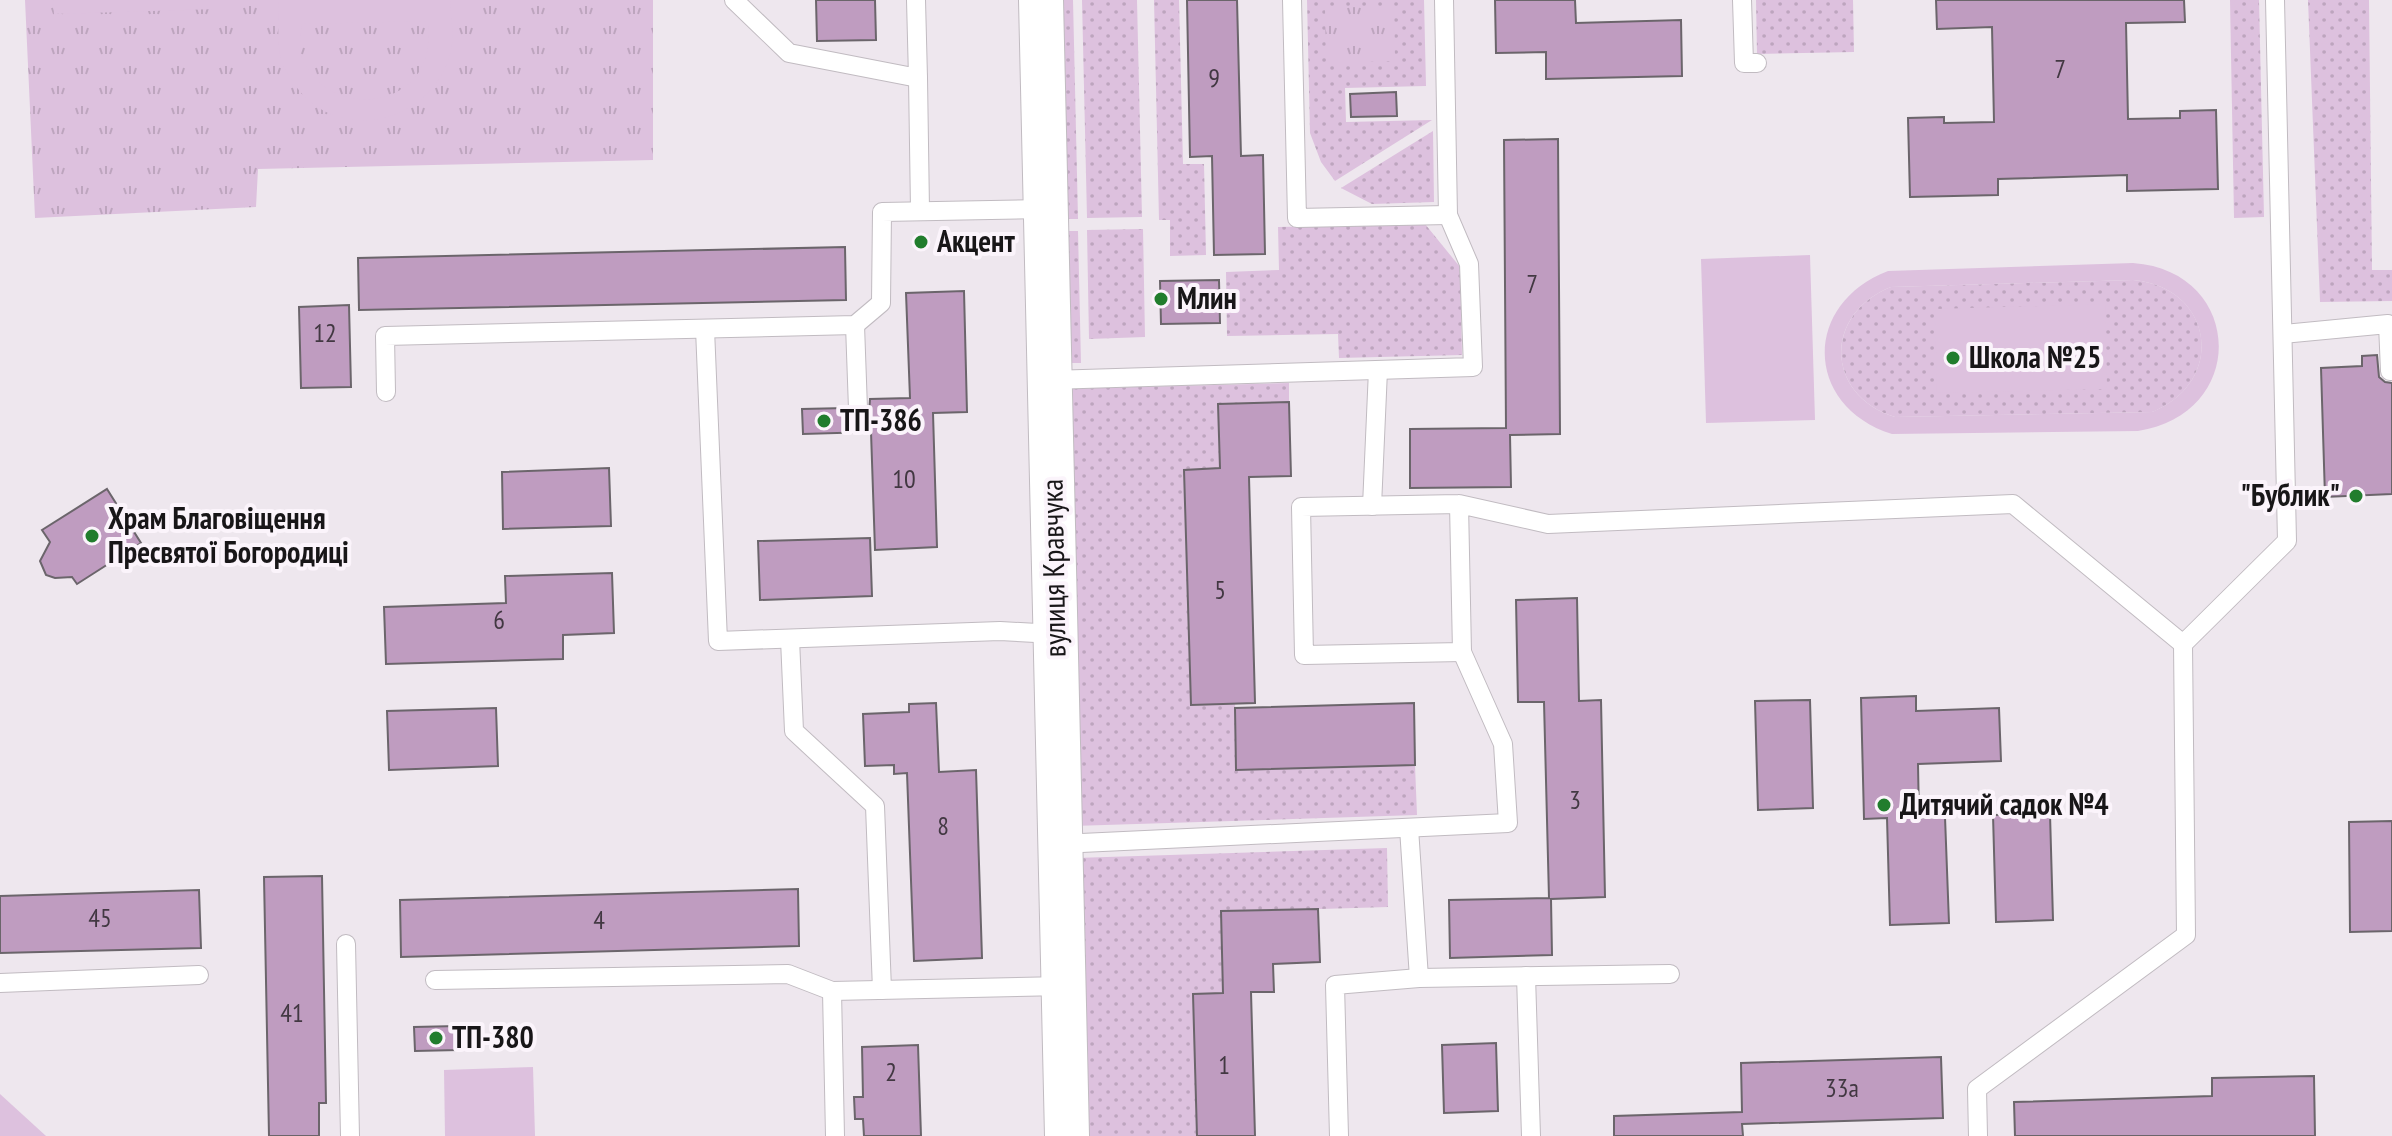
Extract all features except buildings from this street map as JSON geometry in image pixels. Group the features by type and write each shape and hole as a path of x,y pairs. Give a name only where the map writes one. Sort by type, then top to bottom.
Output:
{"street":[{"name":"вулиця Кравчука","path":"1041,0 1067,1136"}],"lane":[{"path":"734,0 789,53 918,78"},
{"path":"916,0 920,210"},
{"path":"1292,0 1297,218 1448,215"},
{"path":"1050,380 1473,367 1469,264 1448,215 1444,0"},
{"path":"1742,0 1744,63 1757,63"},
{"path":"1978,1136 1977,1089 2186,935 2183,644 2287,541 2275,0"},
{"path":"386,392 385,336 855,325 881,303 882,212 1045,209"},
{"path":"2283,334 2390,324 2392,371"},
{"path":"855,325 858,409"},
{"path":"705,329 718,641 1000,631 1055,634"},
{"path":"1372,506 1378,370"},
{"path":"1462,652 1304,655 1301,507 1459,504 1548,524 2013,504 2183,644"},
{"path":"1060,844 1508,823 1503,744 1462,652 1459,504"},
{"path":"790,639 794,731 875,806 882,990"},
{"path":"1409,828 1419,978"},
{"path":"346,944 350,1136"},
{"path":"435,980 788,974 832,991 1063,986"},
{"path":"1339,1136 1335,985 1419,978 1670,974"},
{"path":"0,983 199,975"},
{"path":"1526,976 1531,1136"},
{"path":"832,991 835,1136"}],"green space":[{"path":"25,0 653,0 653,160 258,169 256,207 35,218"},
{"path":"53,0 217,0 217,9 54,14"},
{"path":"279,0 450,0 450,55 439,79 423,98 402,111 379,119 355,120 332,115 311,102 283,65 279,42","holes":["428,21 427,52 420,70 395,93 378,98 344,96 328,89 312,75 301,55 302,24"]},
{"path":"1056,0 1073,0 1078,219 1061,219"},
{"path":"1082,0 1137,0 1142,217 1087,218"},
{"path":"1154,0 1179,0 1183,164 1204,164 1206,255 1170,256 1170,220 1159,220"},
{"path":"1307,0 1424,0 1426,86 1345,88 1346,122 1432,120 1335,181 1321,162 1310,133"},
{"path":"1756,0 1853,0 1854,52 1757,54"},
{"path":"2230,0 2259,0 2264,217 2234,218"},
{"path":"2308,0 2369,0 2372,270 2392,270 2392,301 2320,302"},
{"path":"1394,6 1395,61 1326,63 1325,8"},
{"path":"1433,131 1434,202 1372,204 1341,188"},
{"path":"1425,224 1460,267 1462,355 1339,358 1338,334 1227,336 1226,272 1279,270 1278,227"},
{"path":"1143,229 1145,337 1089,339 1087,230"},
{"path":"1061,231 1078,231 1081,363 1064,363"},
{"path":"1810,255 1815,420 1706,423 1701,259"},
{"path":"2133,263 2170,272 2196,290 2213,315 2219,344 2214,372 2200,399 2174,419 2138,431 1892,434 1863,420 1842,401 1829,379 1825,354 1828,330 1840,306 1860,286 1888,271","holes":["2133,280 2160,286 2181,299 2194,317 2201,337 2200,359 2192,380 2176,398 2152,412 1895,417 1872,406 1855,391 1845,373 1841,354 1844,334 1853,316 1869,299 1891,287"]},
{"path":"2133,280 2160,286 2181,299 2194,317 2201,337 2200,359 2192,380 2176,398 2152,412 1895,417 1872,406 1855,391 1845,373 1841,354 1844,334 1853,316 1869,299 1891,287"},
{"path":"2105,304 2107,389 1937,393 1935,309"},
{"path":"1289,383 1289,402 1218,404 1220,468 1184,470 1191,704 1235,703 1237,770 1415,765 1417,815 1073,826 1061,389"},
{"path":"1387,848 1388,907 1221,912 1223,993 1193,995 1197,1136 1083,1136 1075,858"},
{"path":"533,1067 535,1136 445,1136 444,1070"},
{"path":"0,1094 46,1136 0,1136"}],"place":[{"name":"Акцент","path":"921,242"},
{"name":"Млин","path":"1161,299"},
{"name":"Школа №25","path":"1953,358"},
{"name":"ТП-386","path":"824,421"},
{"name":"\"Бублик\"","path":"2356,496"},
{"name":"Храм Благовіщення Пресвятої Богородиці","path":"92,536"},
{"name":"Дитячий садок №4","path":"1884,805"},
{"name":"ТП-380","path":"436,1038"}]}
